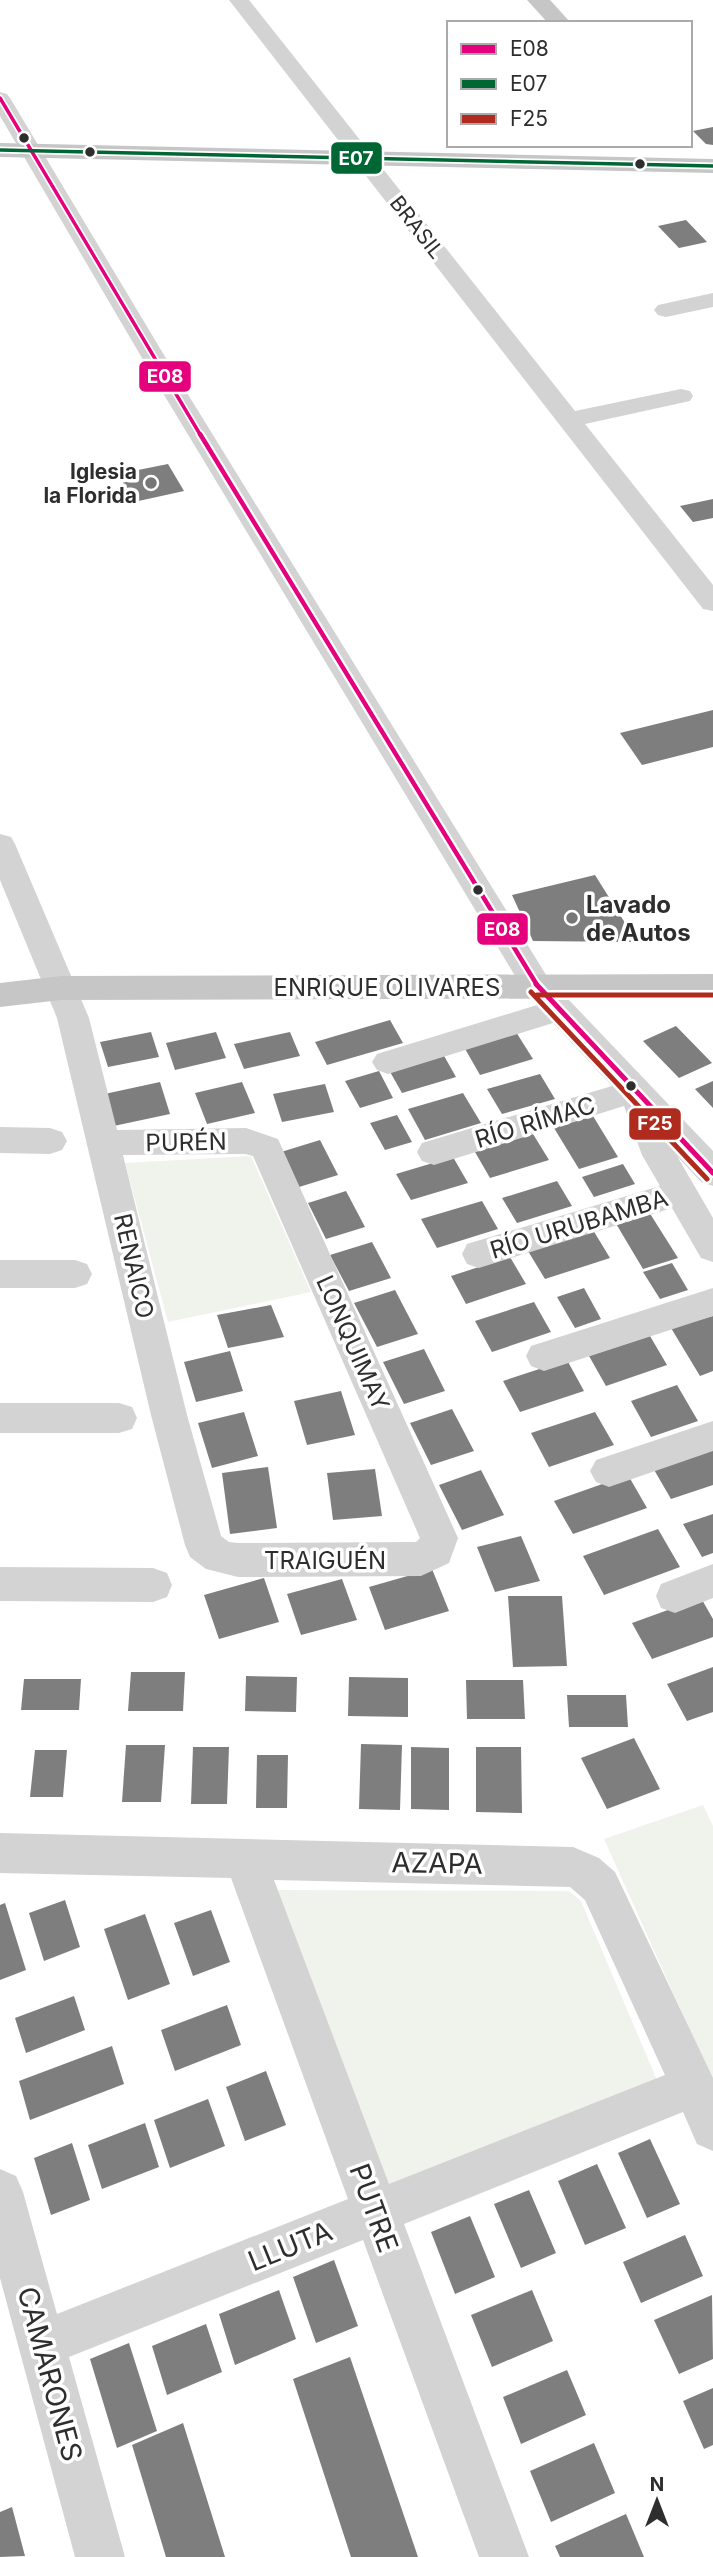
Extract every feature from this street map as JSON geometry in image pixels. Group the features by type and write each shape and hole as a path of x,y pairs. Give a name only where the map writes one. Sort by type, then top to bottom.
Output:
{"main road":[{"path":"538,0 558,21"},
{"path":"681,147 708,171"},
{"path":"0,150 363,158 708,171"},
{"name":"ENRIQUE OLIVARES","path":"0,977 61,988"},
{"name":"ENRIQUE OLIVARES","path":"0,995 61,988 548,998 713,986"}],"street":[{"name":"BRASIL","path":"239,0 713,603"},
{"path":"0,98 164,375 548,998 713,1172"},
{"path":"666,310 713,300"},
{"path":"569,420 681,396"},
{"name":"RENAICO","path":"0,844 73,1018 166,1401 204,1545"},
{"path":"388,1062 548,998"},
{"path":"635,1091 659,1154 713,1248"},
{"name":"RÍO RÍMAC","path":"434,1152 635,1091"},
{"path":"0,1140 50,1141"},
{"name":"PURÉN","path":"105,1143 246,1142 266,1148"},
{"name":"LONQUIMAY","path":"266,1148 439,1538"},
{"name":"RÍO URUBAMBA","path":"479,1254 679,1193"},
{"path":"0,1274 75,1274"},
{"path":"544,1356 713,1302"},
{"path":"0,1418 119,1418"},
{"path":"609,1471 713,1436"},
{"name":"TRAIGUÉN","path":"204,1545 220,1557 238,1560 421,1559 435,1551 439,1538"},
{"path":"675,1596 713,1581"},
{"path":"0,1584 153,1585"},
{"name":"AZAPA","path":"0,1853 562,1866 584,1872 600,1886 713,2128"},
{"name":"PUTRE","path":"245,1858 504,2557"},
{"name":"LLUTA","path":"42,2344 694,2086"},
{"name":"CAMARONES","path":"0,2192 11,2278 42,2344 100,2557"}],"shaded area":[{"path":"251,1156 311,1292 168,1322 125,1163"},
{"path":"703,1805 713,1826 713,2082 604,1839"},
{"path":"271,1890 569,1891 581,1901 657,2080 392,2192"}],"building":[{"path":"713,127 713,145 706,144 693,131"},
{"path":"686,220 707,242 679,248 658,226"},
{"name":"Iglesia la Florida","path":"168,464 184,491 134,502 118,474"},
{"path":"713,499 713,518 693,522 680,506"},
{"path":"713,710 713,747 642,765 620,733"},
{"name":"Lavado de Autos","path":"595,875 637,942 533,941 512,895"},
{"path":"390,1020 403,1043 327,1065 315,1042"},
{"path":"676,1026 712,1063 679,1078 643,1041"},
{"path":"151,1032 159,1057 108,1067 100,1042"},
{"path":"216,1032 226,1058 175,1070 166,1043"},
{"path":"290,1032 300,1056 244,1069 234,1044"},
{"path":"516,1032 533,1059 480,1075 464,1047"},
{"path":"443,1054 456,1077 402,1093 389,1070"},
{"path":"379,1071 393,1098 360,1108 345,1081"},
{"path":"540,1074 555,1099 502,1114 487,1089"},
{"path":"713,1081 713,1108 695,1089"},
{"path":"160,1082 170,1114 109,1127 100,1095"},
{"path":"242,1082 255,1113 207,1124 195,1093"},
{"path":"325,1084 334,1112 282,1122 273,1094"},
{"path":"463,1093 481,1123 425,1140 408,1109"},
{"path":"397,1115 412,1142 385,1150 370,1123"},
{"path":"593,1116 618,1157 579,1169 554,1128"},
{"path":"533,1134 549,1160 490,1178 475,1152"},
{"path":"320,1140 338,1175 299,1187 281,1152"},
{"path":"453,1157 468,1183 411,1200 396,1174"},
{"path":"623,1164 635,1184 594,1197 582,1177"},
{"path":"557,1181 572,1206 517,1223 502,1198"},
{"path":"346,1191 365,1227 326,1239 308,1203"},
{"path":"482,1201 498,1229 437,1248 421,1219"},
{"path":"649,1212 678,1258 643,1269 615,1222"},
{"path":"593,1230 610,1258 545,1279 528,1251"},
{"path":"372,1242 391,1278 349,1291 330,1255"},
{"path":"510,1257 526,1284 466,1304 451,1276"},
{"path":"672,1263 688,1290 660,1299 643,1272"},
{"path":"584,1288 601,1319 575,1328 557,1297"},
{"path":"395,1290 418,1334 377,1347 354,1303"},
{"path":"534,1302 551,1332 492,1352 475,1321"},
{"path":"271,1305 284,1337 228,1348 217,1315"},
{"path":"713,1316 713,1371 700,1376 671,1328"},
{"path":"650,1336 667,1365 606,1386 589,1356"},
{"path":"424,1349 445,1391 404,1404 383,1362"},
{"path":"230,1351 243,1391 196,1402 184,1362"},
{"path":"567,1360 584,1391 520,1412 503,1381"},
{"path":"677,1385 698,1421 651,1437 631,1401"},
{"path":"341,1391 355,1435 307,1445 294,1401"},
{"path":"452,1409 474,1451 431,1465 410,1423"},
{"path":"244,1412 258,1456 212,1468 198,1423"},
{"path":"595,1412 614,1445 549,1467 531,1433"},
{"path":"713,1450 713,1485 671,1499 653,1468"},
{"path":"268,1467 277,1528 230,1534 222,1473"},
{"path":"375,1469 382,1516 333,1520 327,1473"},
{"path":"481,1470 504,1515 462,1530 439,1485"},
{"path":"628,1475 647,1508 573,1534 554,1501"},
{"path":"713,1514 713,1553 702,1557 683,1524"},
{"path":"658,1529 680,1567 604,1595 583,1556"},
{"path":"521,1536 540,1581 495,1592 477,1547"},
{"path":"432,1569 449,1611 385,1630 369,1587"},
{"path":"264,1578 279,1622 219,1639 204,1595"},
{"path":"342,1579 357,1620 301,1635 287,1594"},
{"path":"508,1596 562,1596 567,1666 513,1667"},
{"path":"701,1598 713,1619 713,1637 652,1659 632,1623"},
{"path":"713,1667 713,1712 687,1721 667,1684"},
{"path":"131,1672 185,1672 183,1711 128,1711"},
{"path":"246,1676 297,1677 296,1712 245,1711"},
{"path":"349,1677 408,1678 408,1717 348,1716"},
{"path":"24,1679 81,1679 79,1710 21,1710"},
{"path":"466,1680 523,1680 525,1719 467,1719"},
{"path":"567,1695 626,1695 628,1727 569,1727"},
{"path":"634,1738 660,1789 607,1809 581,1758"},
{"path":"361,1744 402,1745 400,1810 359,1809"},
{"path":"126,1745 165,1745 161,1802 122,1802"},
{"path":"193,1747 229,1747 227,1804 191,1804"},
{"path":"411,1747 449,1748 449,1810 411,1809"},
{"path":"476,1747 521,1747 522,1813 476,1812"},
{"path":"35,1750 67,1750 63,1797 30,1797"},
{"path":"257,1755 288,1755 287,1808 256,1808"},
{"path":"65,1900 80,1947 44,1961 29,1913"},
{"path":"5,1903 26,1970 0,1980 0,1905"},
{"path":"211,1910 230,1962 193,1976 174,1923"},
{"path":"145,1914 170,1984 128,2000 104,1929"},
{"path":"74,1996 85,2030 26,2053 15,2018"},
{"path":"227,2005 241,2045 175,2071 161,2030"},
{"path":"112,2046 124,2084 30,2120 19,2081"},
{"path":"266,2071 286,2125 245,2141 226,2087"},
{"path":"208,2099 225,2146 170,2168 154,2120"},
{"path":"145,2123 159,2167 102,2189 88,2145"},
{"path":"650,2139 680,2204 647,2218 618,2153"},
{"path":"72,2143 90,2200 51,2215 34,2158"},
{"path":"597,2164 626,2228 585,2245 558,2181"},
{"path":"529,2190 556,2253 521,2268 494,2204"},
{"path":"470,2216 495,2277 455,2294 431,2232"},
{"path":"685,2235 703,2276 641,2303 623,2262"},
{"path":"334,2260 358,2326 316,2343 293,2277"},
{"path":"279,2290 296,2339 235,2365 219,2314"},
{"path":"532,2290 553,2341 492,2367 471,2315"},
{"path":"712,2295 713,2359 679,2374 654,2320"},
{"path":"206,2324 222,2372 167,2395 152,2346"},
{"path":"129,2343 157,2431 117,2448 90,2359"},
{"path":"350,2357 418,2557 351,2557 293,2379"},
{"path":"567,2370 586,2415 521,2444 503,2397"},
{"path":"713,2388 713,2445 704,2449 683,2401"},
{"path":"183,2423 225,2557 166,2557 132,2445"},
{"path":"594,2443 615,2493 551,2522 530,2471"},
{"path":"12,2507 25,2556 0,2557 0,2512"},
{"path":"626,2514 644,2557 560,2557 555,2546"}],"transit line":[{"name":"E08","path":"0,98 164,375 537,986 713,1173"},
{"name":"E07","path":"0,150 713,166"},
{"name":"F25","path":"531,992 707,1179"},
{"name":"F25","path":"537,995 713,995"}],"place":[{"name":"Iglesia la Florida","path":"151,483"},
{"name":"Lavado de Autos","path":"572,918"}]}
